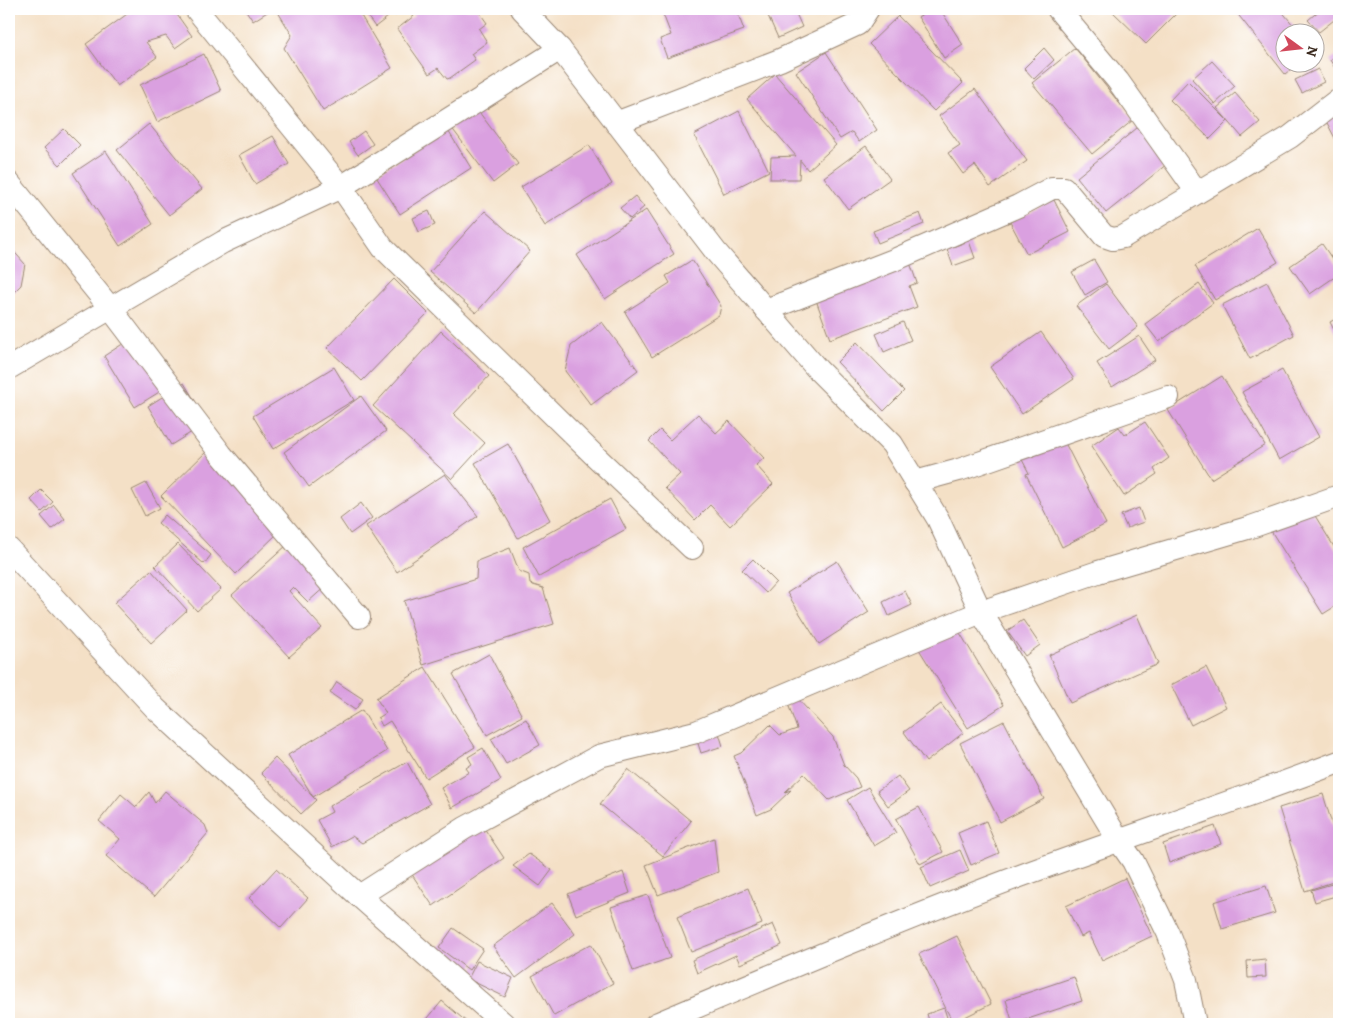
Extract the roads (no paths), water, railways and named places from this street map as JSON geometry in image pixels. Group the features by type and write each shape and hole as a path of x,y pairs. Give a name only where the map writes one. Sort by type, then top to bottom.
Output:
{"street":[{"path":"196,9 341,187 383,248 593,454 692,548"},
{"path":"522,9 560,49 716,252 818,370 892,444 938,519 981,612 1119,841 1133,861 1168,932 1186,980 1195,1024"},
{"path":"616,123 780,60 858,24 868,9"},
{"path":"1058,9 1118,82 1197,192"},
{"path":"9,368 223,242 341,187 560,49"},
{"path":"766,310 894,260 1018,206 1052,188 1064,188 1104,236 1113,239 1123,238 1290,137 1339,99"},
{"path":"9,183 111,309 220,454 359,617"},
{"path":"915,482 959,470 1168,397"},
{"path":"359,896 465,828 599,756 696,732 981,612 1098,572 1251,527 1339,496"},
{"path":"9,549 155,708 359,896 504,1024"},
{"path":"656,1024 855,940 1020,876 1272,788 1339,762"}]}
